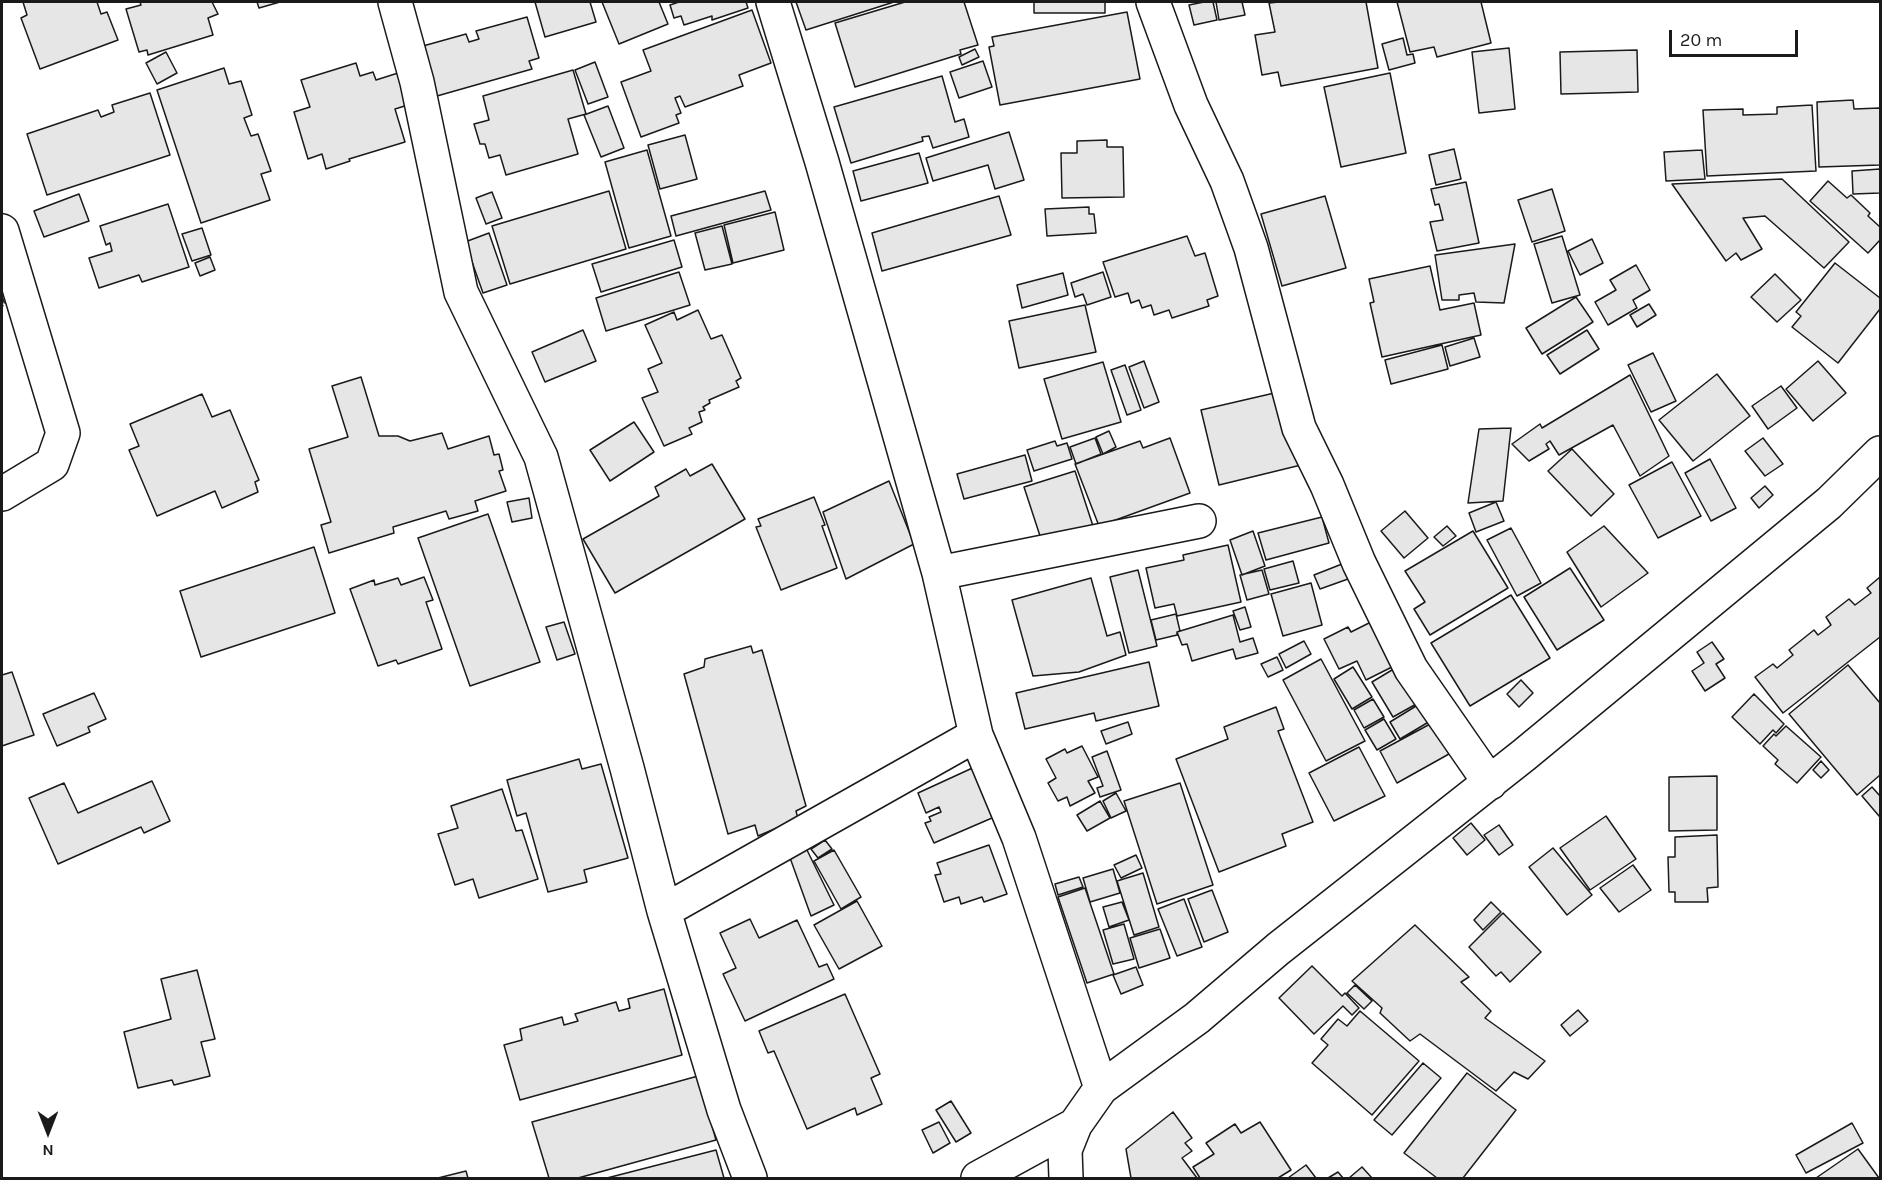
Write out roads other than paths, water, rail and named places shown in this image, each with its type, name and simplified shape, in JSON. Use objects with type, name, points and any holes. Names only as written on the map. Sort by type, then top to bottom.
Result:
[{"type":"street","points":[[395,2],[417,82],[461,292],[541,457],[664,911],[724,1110],[750,1179]]},
{"type":"street","points":[[773,2],[822,162],[939,573],[976,735],[1019,838],[1101,1088]]},
{"type":"street","points":[[1153,2],[1191,105],[1227,181],[1251,248],[1299,428],[1327,485],[1359,563],[1411,669],[1490,783]]},
{"type":"street","points":[[2,231],[63,433],[52,464],[2,494]]},
{"type":"street","points":[[1066,1179],[1065,1150],[1076,1125],[1101,1088],[1197,1018],[1278,950],[1490,783],[1829,503],[1881,453]]},
{"type":"street","points":[[939,573],[1199,520]]},
{"type":"street","points":[[664,911],[976,735]]},
{"type":"street","points":[[978,1179],[1076,1125]]}]
